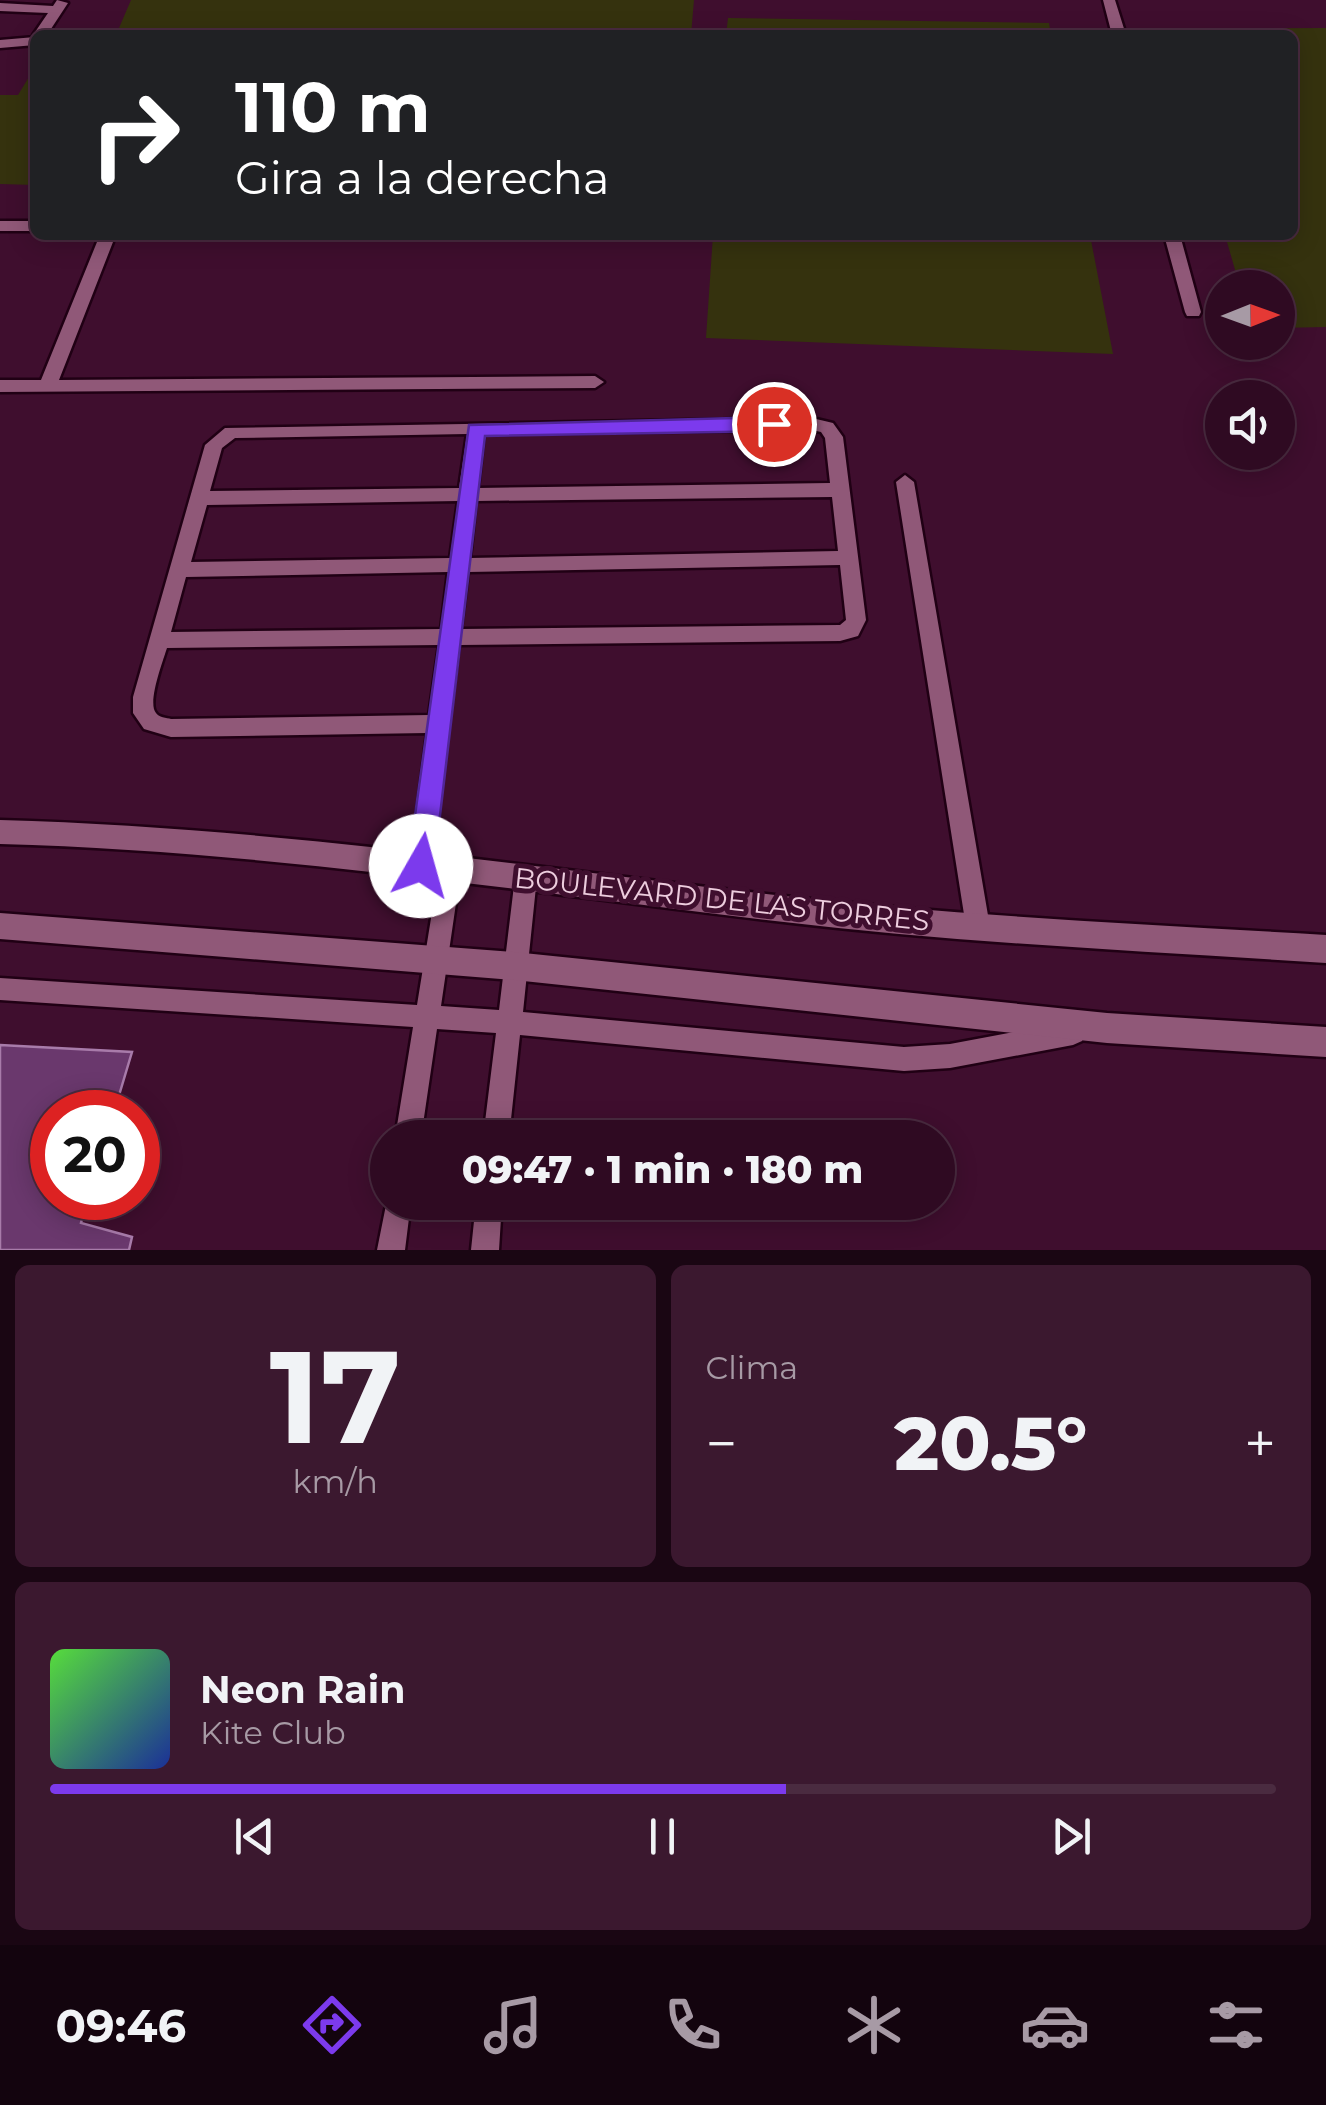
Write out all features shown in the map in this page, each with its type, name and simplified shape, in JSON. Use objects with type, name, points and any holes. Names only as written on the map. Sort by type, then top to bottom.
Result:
[{"type":"street","name":"BOULEVARD DE LAS TORRES","points":[[0,832],[171,839],[780,909],[978,927],[1326,949]]},
{"type":"street","points":[[0,926],[514,966],[1108,1028],[1326,1042]]},
{"type":"lane","points":[[1110,0],[1118,30]]},
{"type":"lane","points":[[0,7],[60,5]]},
{"type":"lane","points":[[43,30],[60,5]]},
{"type":"lane","points":[[0,44],[30,41]]},
{"type":"lane","points":[[0,226],[30,226]]},
{"type":"lane","points":[[48,385],[102,240]]},
{"type":"lane","points":[[1173,240],[1193,312]]},
{"type":"lane","points":[[0,386],[595,382]]},
{"type":"lane","points":[[159,640],[851,630],[856,620],[849,558],[834,437],[827,427],[812,424],[232,432],[214,445],[200,498],[179,570],[159,640],[143,697],[142,712],[151,722],[171,728],[438,724]]},
{"type":"lane","points":[[411,1120],[436,960],[438,724],[476,430]]},
{"type":"lane","points":[[905,482],[978,927]]},
{"type":"lane","points":[[200,498],[840,490]]},
{"type":"lane","points":[[179,570],[849,558]]},
{"type":"lane","points":[[498,1120],[526,878]]},
{"type":"lane","points":[[0,990],[507,1022],[904,1060],[950,1056],[1108,1028]]},
{"type":"lane","points":[[392,1250],[396,1220]]},
{"type":"lane","points":[[485,1250],[488,1220]]},
{"type":"shaded area","points":[[131,0],[694,0],[691,30],[118,30]]},
{"type":"shaded area","points":[[728,18],[1049,23],[1050,30],[727,30]]},
{"type":"shaded area","points":[[1326,28],[1326,327],[1295,328],[1295,270],[1235,270],[1226,240],[1298,240],[1298,30],[1163,30]]},
{"type":"shaded area","points":[[30,75],[30,185],[0,184],[0,95],[18,95]]},
{"type":"shaded area","points":[[713,240],[1091,240],[1113,354],[706,338]]},
{"type":"building","points":[[0,1045],[132,1052],[121,1090],[30,1090],[30,1220],[82,1220],[81,1223],[132,1237],[129,1250],[0,1250]]},
{"type":"route","points":[[421,866],[476,430],[774,424]]}]
